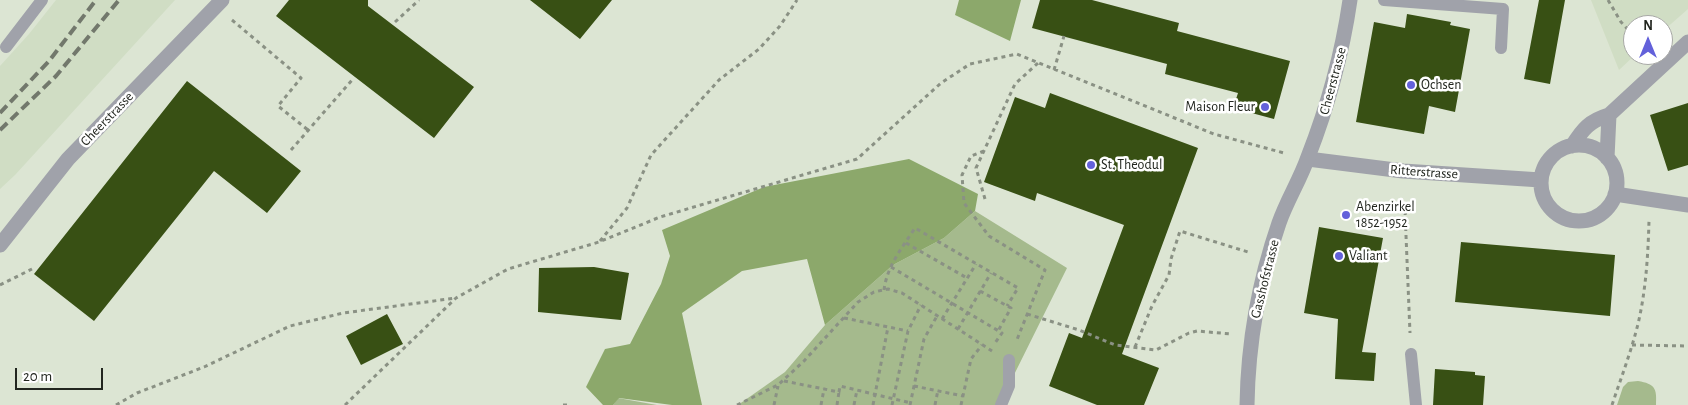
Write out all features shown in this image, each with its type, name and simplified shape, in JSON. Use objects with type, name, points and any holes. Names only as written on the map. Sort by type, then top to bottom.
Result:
[{"type":"street","name":"Cheerstrasse","points":[[1308,159],[1332,89],[1350,0]]},
{"type":"street","name":"Cheerstrasse","points":[[0,245],[68,159],[219,4]]},
{"type":"street","points":[[1572,146],[1582,131],[1595,119],[1609,116],[1688,42]]},
{"type":"street","points":[[1607,158],[1609,116]]},
{"type":"street","points":[[1572,146],[1592,147],[1607,158],[1614,169],[1617,181],[1615,194],[1610,205],[1601,214],[1590,219],[1578,221],[1566,219],[1555,213],[1547,204],[1542,192],[1541,180],[1543,170],[1548,161],[1563,149],[1572,146]]},
{"type":"street","name":"Ritterstrasse","points":[[1308,159],[1403,170],[1541,180]]},
{"type":"street","name":"Gasshofstrasse","points":[[1247,405],[1247,377],[1251,339],[1269,258],[1286,206],[1308,159]]},
{"type":"street","points":[[1615,194],[1688,204]]},
{"type":"lane","points":[[6,47],[42,0]]},
{"type":"lane","points":[[1384,0],[1503,9],[1500,48]]},
{"type":"lane","points":[[1411,354],[1416,405]]},
{"type":"lane","points":[[1001,405],[1009,386],[1009,360]]},
{"type":"path","points":[[395,22],[419,0]]},
{"type":"path","points":[[599,242],[627,208],[651,155],[719,80],[759,49],[780,26],[797,0]]},
{"type":"path","points":[[1608,0],[1623,24]]},
{"type":"path","points":[[219,4],[301,78],[278,106],[308,130]]},
{"type":"path","points":[[1054,70],[1064,36]]},
{"type":"path","points":[[345,405],[456,298],[508,268],[599,242],[660,217],[857,159],[940,83],[970,64],[1017,54],[1214,134],[1284,152]]},
{"type":"path","points":[[985,199],[976,168],[1014,84],[1038,63]]},
{"type":"path","points":[[291,150],[352,80]]},
{"type":"path","points":[[737,405],[778,386],[858,302],[874,292],[884,290],[902,293],[997,355],[1009,360],[1045,270],[989,236],[964,203],[962,175],[970,156],[984,151]]},
{"type":"path","points":[[1405,211],[1411,354]]},
{"type":"path","points":[[1612,405],[1638,323],[1646,277],[1649,219]]},
{"type":"path","points":[[884,290],[886,277],[891,266],[915,228],[1018,288],[1006,306]]},
{"type":"path","points":[[1135,348],[1152,306],[1169,275],[1171,259],[1180,231],[1269,258]]},
{"type":"path","points":[[906,243],[967,278]]},
{"type":"path","points":[[942,319],[976,264]]},
{"type":"path","points":[[891,266],[1002,333],[990,350]]},
{"type":"path","points":[[0,285],[32,268]]},
{"type":"path","points":[[958,329],[991,273]]},
{"type":"path","points":[[980,291],[1011,308],[998,331]]},
{"type":"path","points":[[116,405],[137,393],[204,368],[290,326],[343,313],[456,298]]},
{"type":"path","points":[[892,405],[908,331],[921,305]]},
{"type":"path","points":[[1028,314],[1079,330],[1116,345],[1135,348],[1156,350],[1189,333],[1197,331],[1231,334]]},
{"type":"path","points":[[837,405],[840,386],[910,404],[924,339],[937,316]]},
{"type":"path","points":[[844,318],[908,331]]},
{"type":"path","points":[[873,405],[888,328]]},
{"type":"path","points":[[1632,344],[1688,346]]},
{"type":"path","points":[[961,405],[971,359],[982,345]]},
{"type":"path","points":[[783,381],[839,392]]},
{"type":"path","points":[[774,405],[778,386]]},
{"type":"path","points":[[914,386],[962,396]]},
{"type":"path","points":[[821,405],[824,389]]},
{"type":"path","points":[[854,405],[857,390]]},
{"type":"path","points":[[935,405],[938,390]]},
{"type":"path","points":[[563,405],[568,405]]},
{"type":"shaded area","points":[[56,0],[175,0],[0,189],[0,66]]},
{"type":"shaded area","points":[[1591,0],[1688,0],[1688,9],[1673,22],[1673,15],[1623,15],[1624,65],[1619,70]]},
{"type":"green space","points":[[959,0],[1021,0],[1010,41],[955,15]]},
{"type":"green space","points":[[909,159],[978,194],[975,211],[944,238],[893,265],[825,325],[807,259],[742,271],[682,313],[702,405],[672,405],[619,398],[613,405],[603,405],[586,387],[605,349],[630,344],[661,284],[670,256],[662,230],[764,187]]},
{"type":"green space","points":[[975,211],[1067,268],[999,405],[738,405],[785,372],[825,325],[893,265],[944,238]]},
{"type":"green space","points":[[1638,381],[1651,385],[1654,388],[1656,405],[1617,405],[1623,387],[1628,382]]},
{"type":"green space","points":[[618,398],[657,405],[613,405]]},
{"type":"building","points":[[289,0],[368,0],[368,6],[474,87],[434,138],[276,16]]},
{"type":"building","points":[[530,0],[612,0],[580,39]]},
{"type":"building","points":[[1040,0],[1092,0],[1179,23],[1177,31],[1290,61],[1274,119],[1233,108],[1238,93],[1165,74],[1167,64],[1032,28]]},
{"type":"building","points":[[1539,0],[1565,0],[1550,84],[1524,79]]},
{"type":"building","name":"Ochsen","points":[[1407,14],[1451,22],[1450,25],[1470,29],[1455,112],[1429,106],[1424,134],[1356,122],[1374,22],[1405,28]]},
{"type":"building","points":[[187,81],[301,171],[267,213],[214,171],[94,321],[34,274]]},
{"type":"building","name":"St. Theodul","points":[[1050,93],[1198,148],[1122,354],[1159,368],[1144,405],[1097,405],[1049,386],[1069,333],[1082,338],[1124,225],[1037,193],[1035,201],[984,182],[1015,97],[1045,108]]},
{"type":"building","points":[[1688,103],[1688,165],[1668,171],[1650,115]]},
{"type":"building","points":[[1319,227],[1383,238],[1362,352],[1376,353],[1374,381],[1335,379],[1338,319],[1304,313]]},
{"type":"building","points":[[1461,242],[1615,255],[1610,316],[1455,302]]},
{"type":"building","points":[[594,267],[629,273],[621,320],[538,312],[539,268]]},
{"type":"building","points":[[387,314],[403,344],[361,365],[346,336]]},
{"type":"building","points":[[1435,369],[1475,372],[1475,375],[1485,376],[1483,405],[1433,405]]},
{"type":"railway","points":[[0,113],[49,61],[96,0]]},
{"type":"railway","points":[[0,130],[56,76],[119,0]]},
{"type":"place","name":"Ochsen","points":[[1411,85]]},
{"type":"place","name":"Maison Fleur","points":[[1265,107]]},
{"type":"place","name":"St. Theodul","points":[[1091,165]]},
{"type":"place","name":"Abenzirkel 1852-1952","points":[[1346,215]]},
{"type":"place","name":"Valiant","points":[[1339,256]]}]
